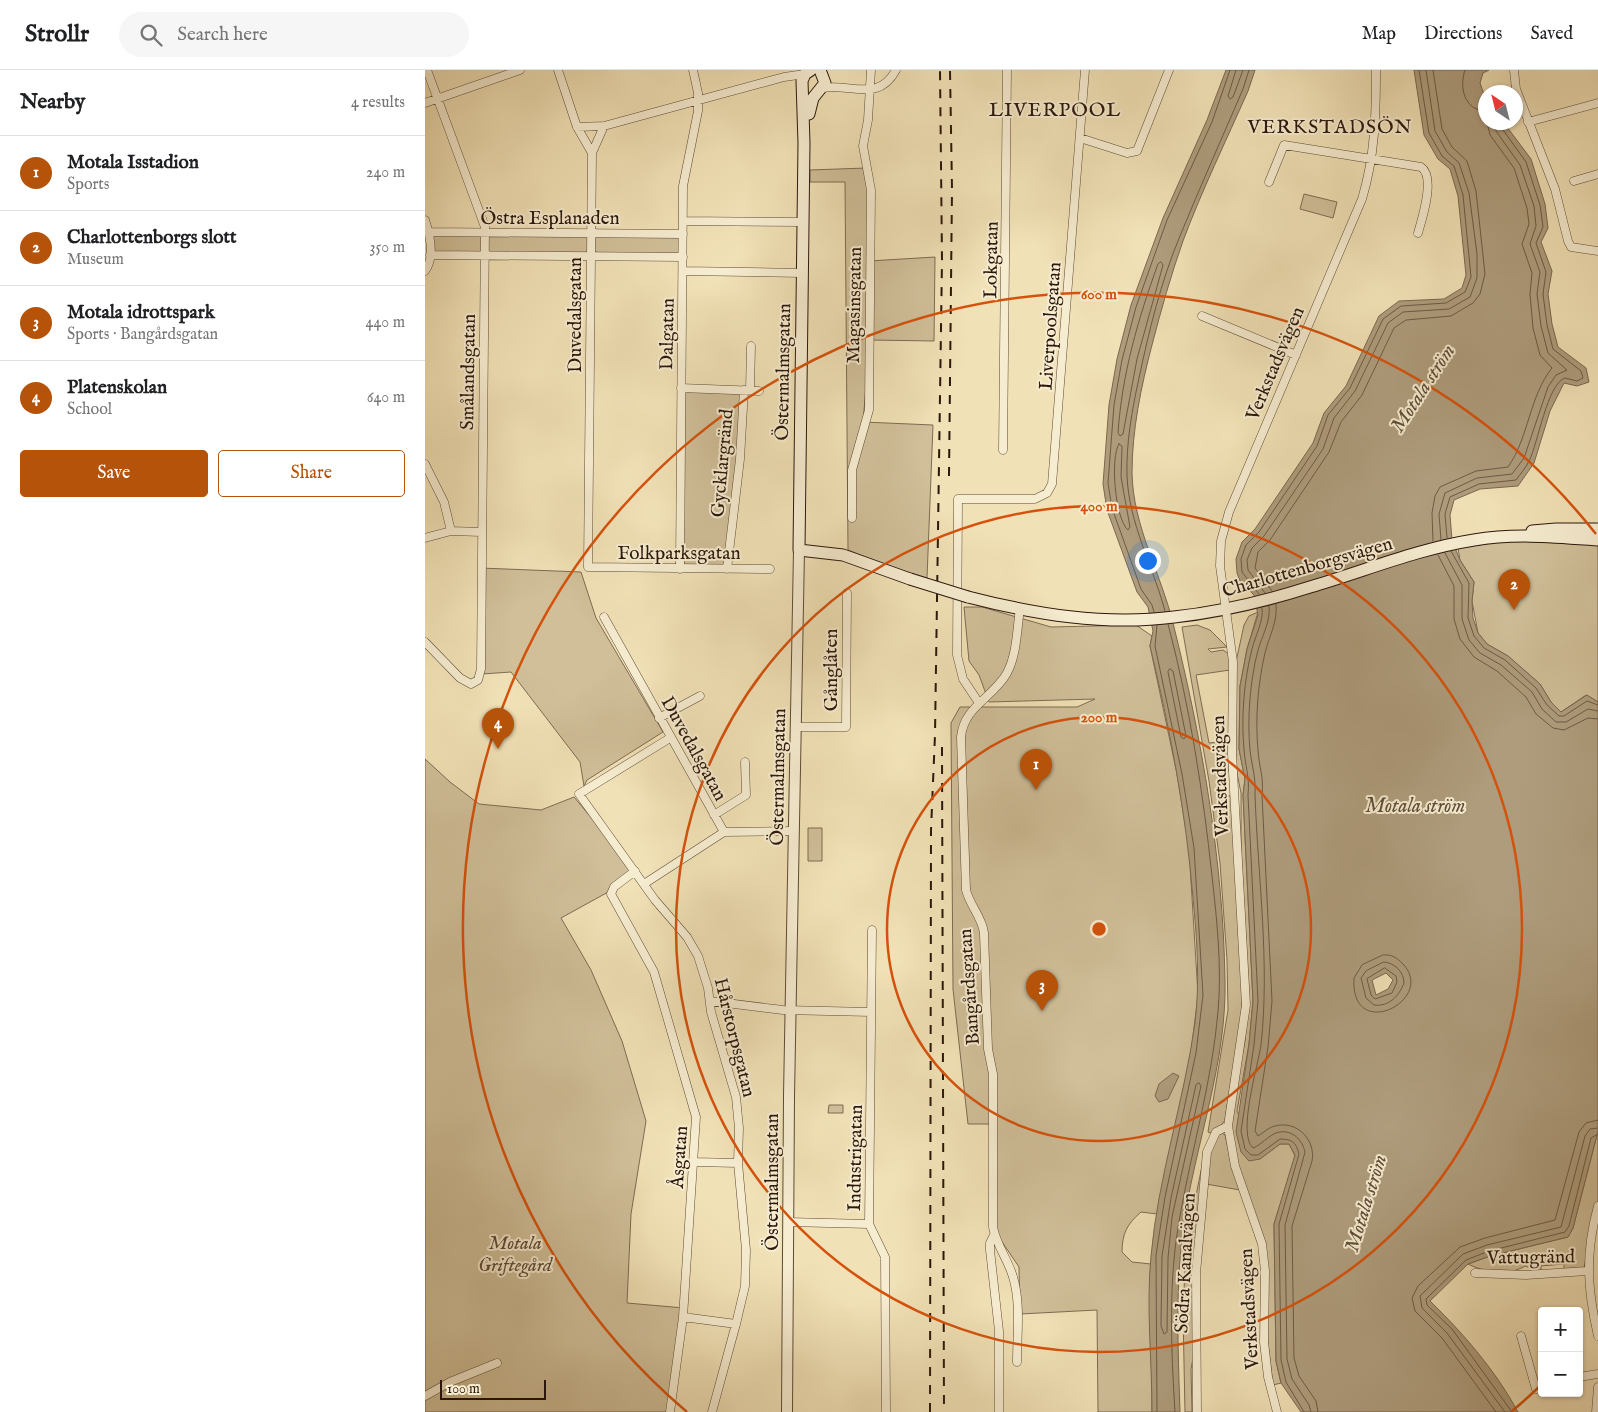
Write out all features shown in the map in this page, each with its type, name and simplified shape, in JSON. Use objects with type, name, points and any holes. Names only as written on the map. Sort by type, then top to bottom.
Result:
[{"type":"main road","name":"Östermalmsgatan","points":[[799,550],[804,143],[814,79]]},
{"type":"main road","name":"Charlottenborgsvägen","points":[[799,550],[843,555],[968,597],[1020,608],[1070,617],[1139,620],[1176,617],[1254,602],[1311,587],[1405,556],[1453,544],[1556,528],[1598,529]]},
{"type":"main road","name":"Charlottenborgsvägen","points":[[1503,537],[1598,540]]},
{"type":"street","name":"Smålandsgatan","points":[[425,642],[460,678],[471,684],[475,683],[480,677],[485,232],[427,70]]},
{"type":"street","points":[[425,103],[520,70]]},
{"type":"street","points":[[558,70],[577,127],[592,153]]},
{"type":"street","name":"Dalgatan","points":[[680,568],[683,186],[698,100],[693,70]]},
{"type":"street","name":"Magasinsgatan","points":[[852,518],[852,470],[869,410],[871,190],[863,146],[871,70]]},
{"type":"street","points":[[577,127],[604,126],[789,77],[814,79],[837,86],[868,91],[883,85],[897,70]]},
{"type":"street","name":"Lokgatan","points":[[1003,450],[1007,70]]},
{"type":"street","name":"Liverpoolsgatan","points":[[979,703],[963,679],[957,655],[958,499],[1035,499],[1047,493],[1052,484],[1085,70]]},
{"type":"street","points":[[1080,138],[1127,153],[1137,150],[1169,70]]},
{"type":"street","name":"Verkstadsvägen","points":[[1277,1412],[1268,1377],[1264,1342],[1265,1271],[1262,1244],[1235,1166],[1228,1126],[1229,1105],[1243,1035],[1246,987],[1232,754],[1233,662],[1220,566],[1221,541],[1225,522],[1359,206],[1372,161],[1375,132],[1376,70]]},
{"type":"street","points":[[1515,70],[1515,89],[1554,186],[1565,234],[1571,247],[1598,251]]},
{"type":"street","points":[[1528,122],[1598,103]]},
{"type":"street","points":[[592,153],[604,126]]},
{"type":"street","points":[[1269,182],[1284,145],[1372,161],[1421,167],[1426,171],[1426,202],[1418,233]]},
{"type":"street","name":"Duvedalsgatan","points":[[588,567],[592,153]]},
{"type":"street","points":[[1574,181],[1598,174]]},
{"type":"street","points":[[425,220],[429,232],[431,255],[429,266],[425,271]]},
{"type":"street","points":[[683,221],[802,222]]},
{"type":"street","name":"Östra Esplanaden","points":[[429,232],[683,234]]},
{"type":"street","points":[[431,255],[683,257]]},
{"type":"street","points":[[683,272],[801,273]]},
{"type":"street","points":[[1202,316],[1295,354]]},
{"type":"street","name":"Gycklargränd","points":[[727,569],[751,346]]},
{"type":"street","points":[[681,388],[759,390]]},
{"type":"street","points":[[425,464],[444,502],[451,531]]},
{"type":"street","points":[[425,538],[451,531],[481,532]]},
{"type":"street","name":"Östermalmsgatan","points":[[787,1412],[788,1222],[799,550]]},
{"type":"street","name":"Folkparksgatan","points":[[588,567],[770,569]]},
{"type":"street","name":"Gånglåten","points":[[795,727],[846,727],[847,593]]},
{"type":"street","name":"Bangårdsgatan","points":[[1017,1362],[1015,1287],[1009,1265],[994,1235],[993,1074],[988,1049],[984,933],[982,923],[966,890],[962,761],[963,725],[969,713],[1007,672],[1013,655],[1020,608]]},
{"type":"street","name":"Duvedalsgatan","points":[[604,617],[724,832]]},
{"type":"street","points":[[659,718],[700,696]]},
{"type":"street","name":"Hårstorpsgatan","points":[[670,738],[579,794],[663,910],[693,946],[703,969],[736,1097],[739,1128],[737,1163],[746,1250],[745,1286],[712,1412]]},
{"type":"street","points":[[714,815],[746,795],[745,762]]},
{"type":"street","points":[[644,884],[724,832],[794,831]]},
{"type":"street","name":"Åsgatan","points":[[635,871],[615,888],[611,894],[651,965],[696,1117],[683,1317],[670,1412]]},
{"type":"street","name":"Industrigatan","points":[[872,930],[869,1224],[885,1257],[886,1412]]},
{"type":"street","points":[[710,1001],[791,1010],[871,1012]]},
{"type":"street","name":"Södra Kanalvägen","points":[[1197,1412],[1196,1273],[1207,1152],[1216,1132],[1228,1126]]},
{"type":"street","points":[[694,1162],[737,1163]]},
{"type":"street","points":[[1598,1206],[1591,1236],[1587,1272],[1590,1300],[1598,1336]]},
{"type":"street","points":[[788,1222],[869,1224]]},
{"type":"street","name":"Bangårdsgatan","points":[[994,1235],[990,1243],[990,1250],[999,1331],[999,1412]]},
{"type":"street","name":"Vattugränd","points":[[1475,1273],[1526,1275],[1587,1272]]},
{"type":"street","points":[[683,1317],[736,1324]]},
{"type":"street","points":[[1521,1336],[1536,1389],[1538,1389]]},
{"type":"street","points":[[425,1396],[450,1382],[497,1363]]},
{"type":"street","points":[[1583,1376],[1598,1374]]},
{"type":"street","points":[[1596,1412],[1598,1387]]},
{"type":"green space","points":[[866,168],[872,186],[869,261],[935,257],[934,341],[870,340],[863,422],[933,425],[927,578],[894,568],[848,550],[845,182],[810,182],[810,170]]},
{"type":"green space","points":[[1304,194],[1337,202],[1333,218],[1300,209]]},
{"type":"green space","points":[[428,231],[682,231],[682,254],[430,253]]},
{"type":"green space","points":[[680,385],[744,387],[729,565],[677,568]]},
{"type":"green space","points":[[1526,541],[1598,544],[1598,702],[1586,695],[1561,712],[1551,702],[1540,684],[1508,656],[1487,644],[1478,633],[1472,601],[1474,582],[1460,560],[1458,548],[1499,542]]},
{"type":"green space","points":[[480,568],[581,572],[596,618],[663,732],[587,780],[584,786],[580,762],[511,672],[482,674]]},
{"type":"green space","points":[[964,607],[982,607],[1051,627],[1136,625],[1152,636],[1150,646],[1177,774],[1189,849],[1198,995],[1191,1052],[1157,1214],[1141,1212],[1126,1230],[1122,1246],[1122,1252],[1132,1262],[1151,1264],[1152,1412],[1098,1412],[1097,1310],[1020,1314],[1019,1267],[990,1224],[993,1124],[968,1124],[953,989],[951,723],[960,707],[1077,707],[1095,699],[989,702],[979,675],[969,661]]},
{"type":"green space","points":[[1258,612],[1247,649],[1240,686],[1239,749],[1245,779],[1243,795],[1253,1001],[1249,1044],[1237,1111],[1260,1159],[1280,1144],[1289,1144],[1295,1156],[1274,1224],[1276,1361],[1281,1383],[1273,1385],[1267,1336],[1266,1248],[1237,1161],[1231,1125],[1232,1108],[1245,1041],[1249,995],[1241,852],[1241,793],[1235,763],[1236,662],[1244,625],[1249,616]]},
{"type":"green space","points":[[1197,625],[1210,630],[1227,647],[1208,649],[1211,652],[1223,650],[1229,654],[1230,670],[1196,675],[1209,743],[1230,741],[1229,770],[1217,785],[1217,791],[1219,795],[1231,796],[1242,979],[1242,1010],[1225,1120],[1220,1127],[1210,1133],[1208,1132],[1228,1010],[1227,960],[1220,863],[1209,781],[1182,627]]},
{"type":"green space","name":"Motala Griftegård","points":[[425,759],[450,782],[479,804],[541,810],[574,797],[635,870],[610,891],[561,918],[591,970],[622,1041],[646,1121],[631,1214],[627,1303],[684,1308],[673,1412],[425,1412]]},
{"type":"green space","points":[[808,828],[822,828],[822,861],[808,861]]},
{"type":"green space","points":[[829,1105],[843,1105],[843,1113],[828,1113]]},
{"type":"green space","points":[[1598,1131],[1598,1202],[1584,1268],[1564,1269],[1564,1264],[1541,1266],[1541,1272],[1525,1266],[1512,1271],[1497,1272],[1468,1264],[1490,1256],[1568,1237],[1573,1228]]},
{"type":"green space","points":[[1222,1133],[1225,1135],[1232,1167],[1240,1190],[1206,1184],[1209,1150],[1216,1134]]},
{"type":"green space","points":[[1204,1156],[1194,1353],[1191,1369],[1192,1412],[1185,1412],[1183,1313],[1186,1245]]},
{"type":"water","points":[[1226,70],[1255,70],[1248,91],[1198,203],[1174,267],[1144,377],[1135,425],[1132,457],[1137,512],[1173,623],[1202,755],[1220,890],[1225,980],[1224,1011],[1216,1072],[1189,1192],[1181,1245],[1178,1317],[1180,1412],[1152,1412],[1149,1314],[1151,1256],[1159,1197],[1195,1023],[1198,977],[1197,945],[1182,803],[1171,740],[1150,646],[1153,631],[1148,607],[1137,592],[1107,510],[1103,484],[1109,405],[1117,359],[1131,305],[1163,218],[1207,120]]},
{"type":"water","name":"Motala ström","points":[[1414,70],[1489,70],[1483,73],[1481,85],[1478,85],[1478,130],[1509,130],[1531,159],[1545,204],[1548,228],[1541,242],[1552,271],[1548,294],[1552,324],[1558,347],[1586,368],[1589,382],[1577,386],[1564,383],[1550,411],[1534,463],[1518,486],[1480,489],[1454,500],[1450,515],[1452,540],[1460,560],[1474,582],[1473,618],[1478,633],[1487,644],[1508,656],[1540,684],[1551,702],[1561,712],[1587,695],[1598,702],[1598,1131],[1573,1228],[1568,1237],[1490,1256],[1468,1264],[1430,1301],[1478,1353],[1500,1382],[1518,1412],[1301,1412],[1281,1383],[1276,1361],[1274,1224],[1295,1155],[1289,1144],[1280,1144],[1260,1159],[1249,1161],[1241,1152],[1236,1132],[1249,1044],[1253,1001],[1243,795],[1245,779],[1239,749],[1240,686],[1247,649],[1258,615],[1254,595],[1240,581],[1237,573],[1236,559],[1242,542],[1255,529],[1313,443],[1324,413],[1346,386],[1379,316],[1399,301],[1444,299],[1462,288],[1466,275],[1458,196],[1450,169],[1438,159],[1424,135]],"holes":[[[1386,973],[1393,980],[1388,989],[1376,995],[1372,980]]]},
{"type":"water","points":[[1173,1073],[1179,1076],[1168,1099],[1159,1102],[1155,1096],[1159,1084]]},
{"type":"railway","points":[[930,1412],[931,830],[935,735],[942,260],[940,70]]},
{"type":"railway","points":[[949,476],[952,189],[950,70]]},
{"type":"railway","points":[[942,747],[944,1412]]},
{"type":"place","name":"Charlottenborgs slott","points":[[1514,610]]},
{"type":"place","name":"Platenskolan","points":[[498,749]]},
{"type":"place","name":"Motala Isstadion","points":[[1036,790]]},
{"type":"place","name":"Motala idrottspark","points":[[1042,1011]]},
{"type":"district","name":"LIVERPOOL","points":[[1055,109]]},
{"type":"district","name":"VERKSTADSÖN","points":[[1330,126]]}]
